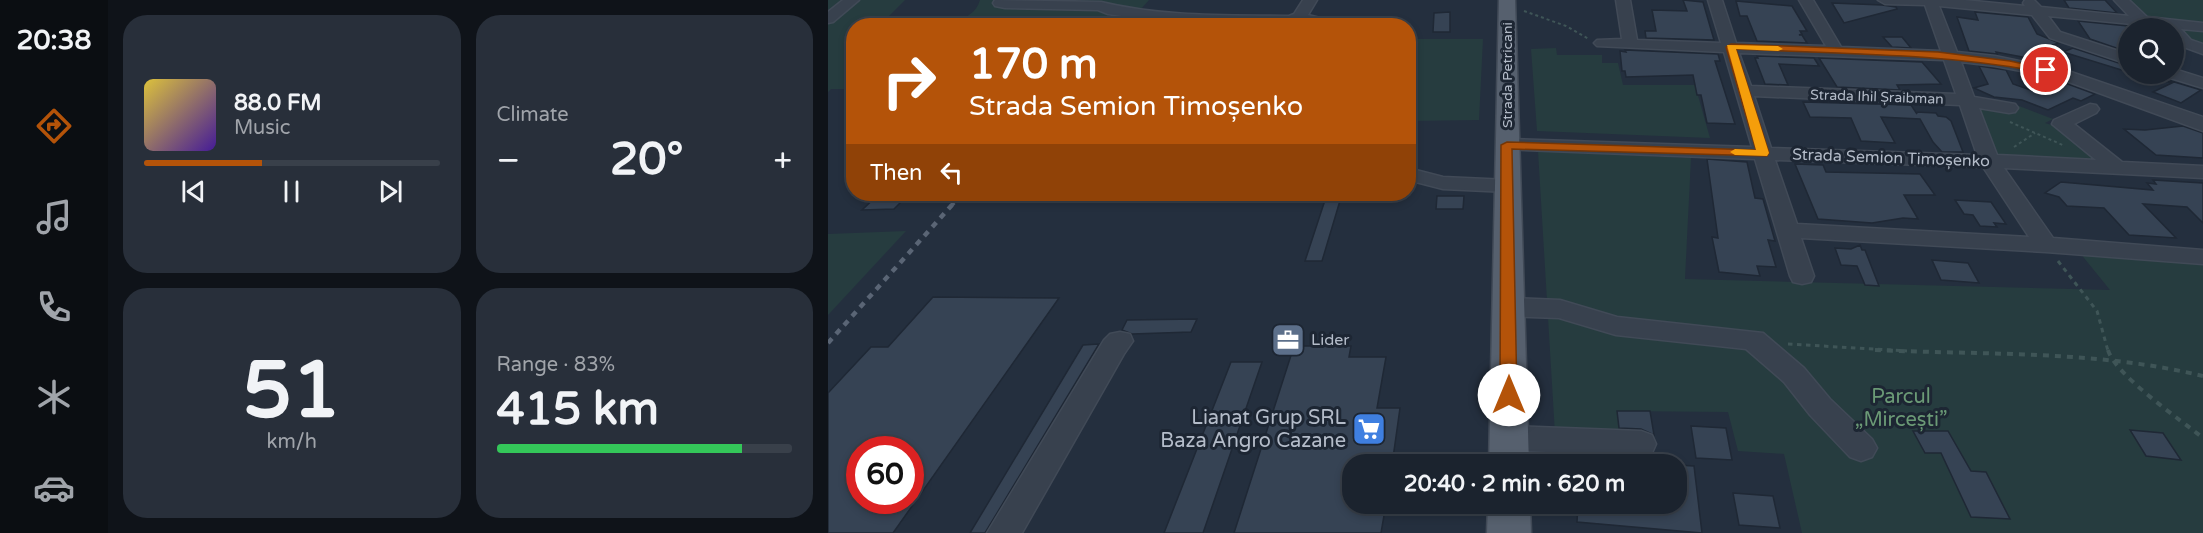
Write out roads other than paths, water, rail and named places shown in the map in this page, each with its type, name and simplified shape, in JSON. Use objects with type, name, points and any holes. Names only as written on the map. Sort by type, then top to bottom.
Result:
[{"type":"main road","name":"Strada Petricani","points":[[1507,4],[1509,452]]},
{"type":"main road","points":[[1509,514],[1509,533]]},
{"type":"street","points":[[828,19],[852,0]]},
{"type":"street","points":[[1002,0],[1000,3],[1005,4],[1101,6],[1108,10],[1134,12],[1161,18]]},
{"type":"street","points":[[1300,16],[1310,0]]},
{"type":"street","points":[[1623,0],[1630,43]]},
{"type":"street","points":[[1715,0],[1802,276]]},
{"type":"street","points":[[1806,0],[1836,51]]},
{"type":"street","points":[[1885,0],[2032,5],[2122,18]]},
{"type":"street","points":[[1930,0],[1989,161],[2046,245]]},
{"type":"street","points":[[2121,0],[2140,18]]},
{"type":"street","points":[[2032,5],[2055,35],[2118,56]]},
{"type":"street","points":[[1294,18],[1300,16],[1307,18]]},
{"type":"street","points":[[2184,28],[2203,27]]},
{"type":"street","points":[[2184,41],[2203,49]]},
{"type":"street","points":[[1602,43],[1836,51],[1950,57],[2010,63],[2062,74],[2181,115],[2203,125]]},
{"type":"street","points":[[2184,78],[2203,84]]},
{"type":"street","name":"Strada Ihil Șraibman","points":[[1745,92],[1953,99],[2006,113]]},
{"type":"street","points":[[2090,109],[2061,124],[2116,167]]},
{"type":"street","name":"Strada Semion Timoșenko","points":[[1507,145],[1989,161],[2203,172]]},
{"type":"street","points":[[1416,176],[1443,183],[1508,186]]},
{"type":"street","points":[[1787,230],[2046,245],[2203,257]]},
{"type":"street","points":[[1508,307],[1560,309],[1616,326],[1753,340],[1794,375],[1820,407],[1861,448]]},
{"type":"street","points":[[1004,533],[1114,347],[1120,341]]},
{"type":"street","points":[[1509,452],[1641,444]]},
{"type":"railway","points":[[1122,18],[1125,15]]},
{"type":"railway","points":[[951,206],[956,201]]},
{"type":"railway","points":[[828,343],[952,205]]},
{"type":"place","name":"Lider","points":[[1288,340]]},
{"type":"place","name":"Lianat Grup SRL Baza Angro Cazane","points":[[1369,429]]},
{"type":"park label","name":"Parcul „Mircești”","points":[[1901,408]]}]
